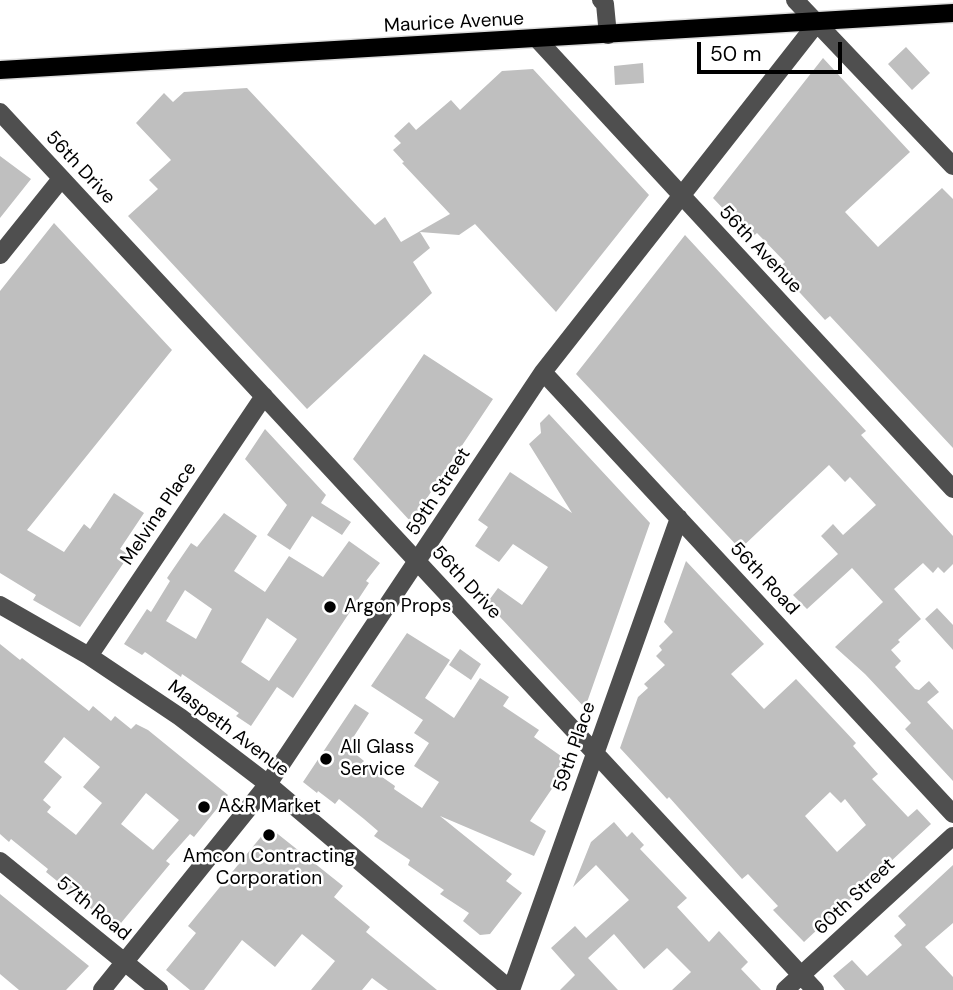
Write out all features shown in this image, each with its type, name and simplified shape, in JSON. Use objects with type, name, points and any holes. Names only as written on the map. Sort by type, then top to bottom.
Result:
[{"type":"main road","name":"Maurice Avenue","points":[[0,70],[953,13]]},
{"type":"street","points":[[601,0],[605,4],[608,34]]},
{"type":"street","points":[[795,0],[953,166]]},
{"type":"street","name":"59th Street","points":[[102,990],[268,784],[543,372],[817,23]]},
{"type":"street","name":"56th Avenue","points":[[537,39],[953,489]]},
{"type":"street","name":"56th Drive","points":[[0,112],[815,990]]},
{"type":"street","points":[[0,255],[61,179]]},
{"type":"street","name":"56th Road","points":[[543,372],[953,814]]},
{"type":"street","name":"Melvina Place","points":[[89,656],[264,396]]},
{"type":"street","name":"59th Place","points":[[511,990],[678,517]]},
{"type":"street","name":"Maspeth Avenue","points":[[0,605],[89,656],[180,718],[268,784],[511,990]]},
{"type":"street","name":"60th Street","points":[[785,990],[953,835]]},
{"type":"street","name":"57th Road","points":[[0,861],[159,990]]},
{"type":"building","points":[[906,47],[930,73],[912,90],[888,64]]},
{"type":"building","points":[[823,58],[910,152],[845,212],[878,247],[942,188],[953,199],[953,448],[830,316],[825,320],[778,269],[785,262],[757,233],[751,238],[713,198]]},
{"type":"building","points":[[643,63],[644,83],[615,85],[614,66]]},
{"type":"building","points":[[533,69],[649,195],[556,312],[475,224],[459,235],[420,232],[430,248],[413,262],[432,293],[307,409],[128,216],[158,189],[149,180],[171,160],[136,123],[164,93],[173,102],[184,92],[247,88],[375,225],[385,217],[401,242],[450,214],[402,163],[404,162],[393,150],[401,143],[394,136],[409,122],[416,130],[451,100],[460,110],[502,71]]},
{"type":"building","points":[[0,156],[31,179],[0,218]]},
{"type":"building","points":[[54,223],[172,350],[27,530],[64,552],[84,524],[90,529],[114,493],[144,513],[120,549],[129,555],[80,627],[33,600],[36,595],[0,573],[0,291]]},
{"type":"building","points":[[685,235],[866,431],[861,435],[953,536],[953,564],[944,573],[938,567],[933,573],[923,563],[894,589],[921,619],[891,650],[901,661],[895,667],[915,689],[919,690],[929,681],[939,692],[927,702],[953,730],[953,781],[905,729],[911,723],[865,674],[835,647],[883,602],[852,568],[807,609],[793,595],[838,554],[821,536],[833,524],[843,535],[876,505],[850,477],[845,482],[829,465],[740,549],[576,374]]},
{"type":"building","points":[[424,354],[493,399],[411,522],[353,459]]},
{"type":"building","points":[[549,414],[650,523],[585,708],[487,603],[498,588],[522,605],[548,567],[513,544],[499,562],[475,546],[488,527],[478,520],[510,472],[572,513],[529,444],[541,433],[540,423]]},
{"type":"building","points":[[265,429],[326,495],[321,503],[351,522],[342,535],[312,516],[290,550],[267,535],[287,505],[245,459]]},
{"type":"building","points":[[224,513],[257,536],[234,571],[265,592],[289,556],[323,577],[349,541],[380,563],[293,698],[277,687],[251,726],[236,716],[239,713],[182,674],[181,677],[145,652],[142,655],[124,644],[147,609],[151,612],[170,581],[167,578],[191,543],[197,547]],"holes":[[[185,590],[212,609],[196,639],[166,621]],[[267,618],[297,639],[269,681],[241,662]]]},
{"type":"building","points":[[686,561],[764,644],[731,674],[764,709],[796,679],[856,743],[853,746],[878,774],[872,779],[908,817],[917,809],[931,824],[804,942],[773,910],[778,906],[748,874],[742,879],[669,797],[667,799],[620,748],[638,697],[648,688],[644,684],[665,665],[656,656],[662,650],[659,646],[673,632],[664,622]],"holes":[[[830,792],[841,803],[845,799],[866,825],[837,852],[805,816]]]},
{"type":"building","points":[[937,608],[953,625],[953,650],[925,619]]},
{"type":"building","points":[[407,633],[450,660],[425,698],[454,718],[480,678],[509,697],[503,706],[539,730],[534,737],[568,761],[530,821],[546,831],[534,856],[440,816],[512,874],[506,881],[522,893],[490,934],[480,935],[463,921],[469,913],[440,894],[444,890],[408,865],[410,860],[374,836],[378,831],[364,819],[339,799],[335,804],[303,782],[355,704],[369,713],[347,747],[364,761],[362,763],[422,808],[439,782],[414,766],[429,743],[414,733],[423,720],[371,686]]},
{"type":"building","points":[[0,644],[89,711],[93,706],[111,721],[115,716],[131,729],[136,724],[148,730],[228,795],[194,837],[190,834],[166,861],[170,864],[116,929],[46,872],[48,869],[11,839],[9,842],[0,834]],"holes":[[[64,737],[100,767],[83,787],[102,803],[76,835],[47,812],[51,807],[43,800],[62,777],[44,762]],[[146,793],[179,820],[153,850],[121,824]]]},
{"type":"building","points":[[460,649],[481,664],[471,680],[449,665]]},
{"type":"building","points":[[614,822],[627,837],[632,832],[644,845],[640,849],[687,898],[677,907],[709,942],[719,931],[748,962],[741,969],[761,990],[672,990],[691,972],[667,948],[644,969],[614,934],[588,958],[618,990],[560,990],[575,975],[551,948],[575,926],[586,938],[629,900],[596,865],[573,887],[591,842]]},
{"type":"building","points":[[269,827],[343,886],[334,897],[370,927],[366,932],[437,990],[388,990],[372,978],[362,990],[311,990],[335,961],[302,934],[275,967],[242,940],[204,990],[190,990],[166,970],[196,933],[188,926]]},
{"type":"building","points":[[953,865],[953,923],[925,947],[953,977],[953,990],[845,990],[833,976],[852,960],[867,976],[902,945],[894,936],[906,925],[898,916]]},
{"type":"building","points":[[0,894],[89,966],[66,990],[19,990],[0,974]]},
{"type":"place","name":"Argon Props","points":[[330,607]]},
{"type":"place","name":"All Glass Service","points":[[326,759]]},
{"type":"place","name":"A&R Market","points":[[204,807]]},
{"type":"place","name":"Amcon Contracting Corporation","points":[[269,835]]}]
